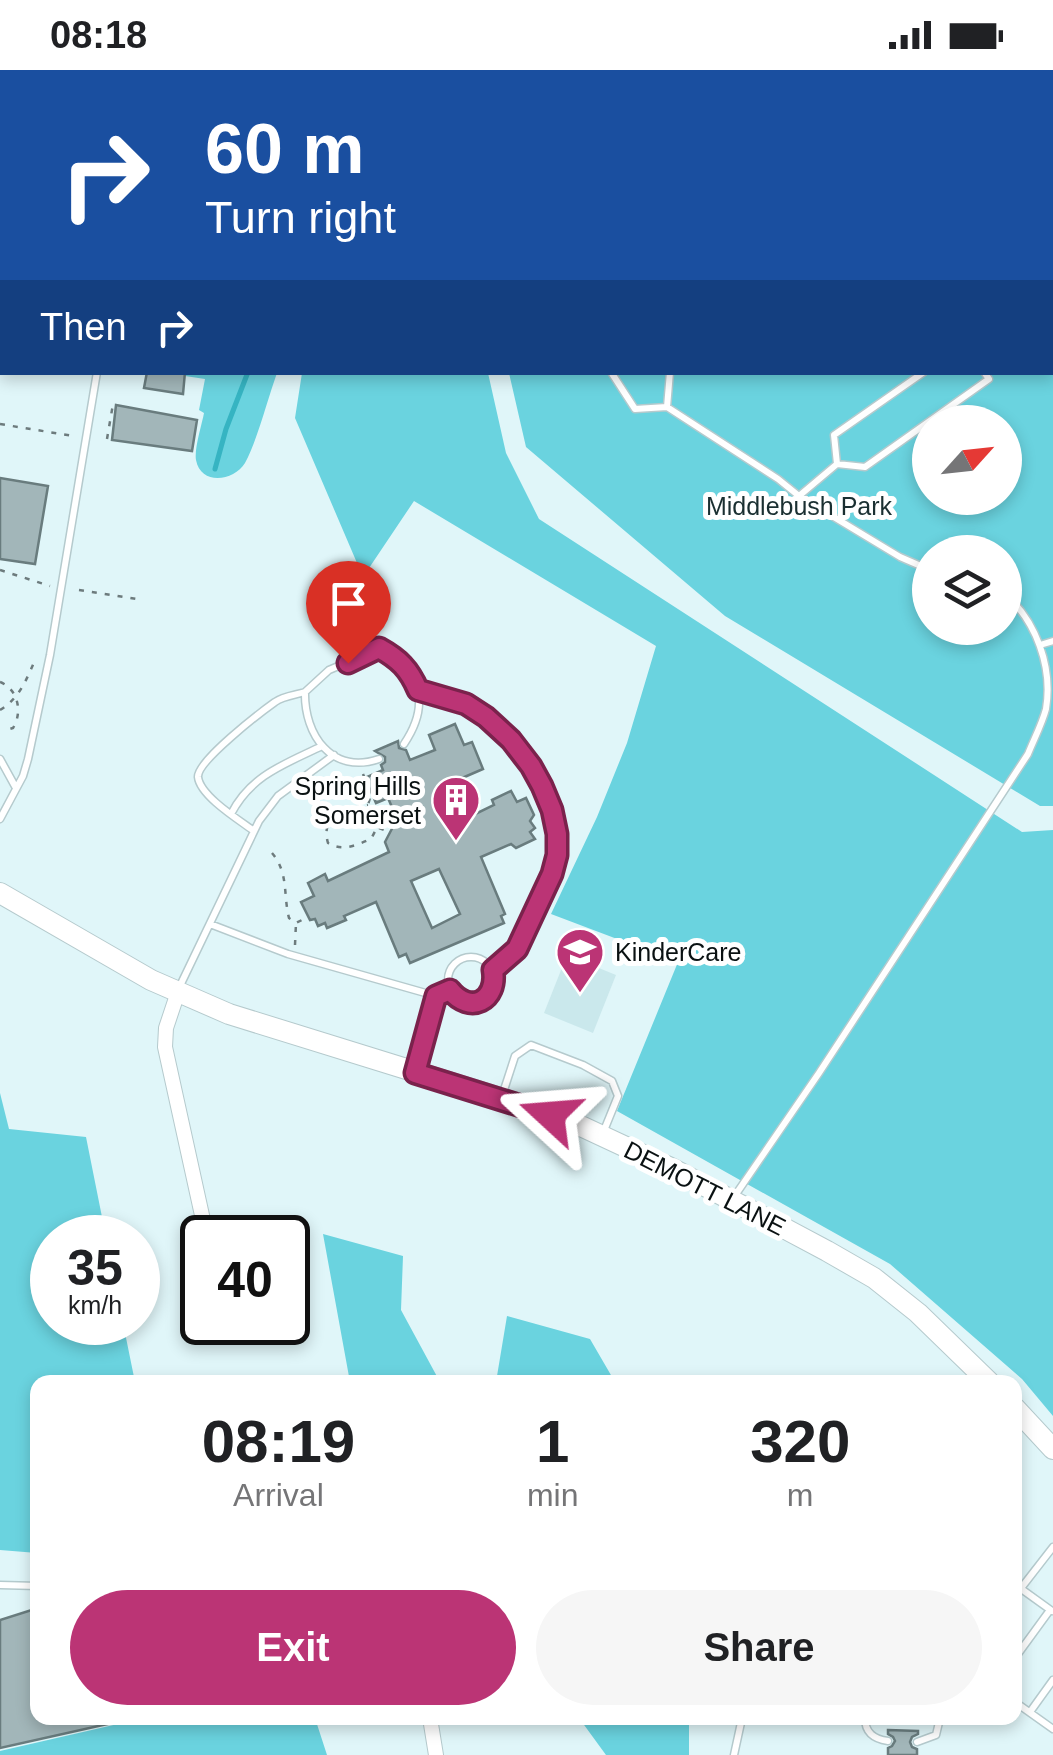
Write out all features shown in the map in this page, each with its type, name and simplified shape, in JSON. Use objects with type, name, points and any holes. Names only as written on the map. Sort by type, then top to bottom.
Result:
[{"type":"street","name":"DEMOTT LANE","points":[[0,893],[151,980],[229,1014],[583,1127],[673,1169],[874,1278],[918,1313],[982,1375]]},
{"type":"street","points":[[178,992],[166,1028],[165,1047],[202,1215]]},
{"type":"street","points":[[1022,1415],[1053,1448]]},
{"type":"street","points":[[431,1725],[436,1755]]},
{"type":"lane","points":[[0,819],[28,759],[50,656],[97,375]]},
{"type":"lane","points":[[613,375],[635,409],[667,407],[800,496],[912,563]]},
{"type":"lane","points":[[667,407],[670,375]]},
{"type":"lane","points":[[837,464],[834,435],[920,375]]},
{"type":"lane","points":[[800,496],[837,464],[865,467],[989,379],[986,375]]},
{"type":"lane","points":[[732,1200],[1028,754],[1047,707],[1048,669],[1035,628],[1022,613]]},
{"type":"lane","points":[[1040,645],[1053,641]]},
{"type":"lane","points":[[254,831],[206,792],[198,780],[198,771],[212,754],[278,699],[305,692],[329,670],[379,648],[410,672],[418,690],[420,709],[415,728],[404,744]]},
{"type":"lane","points":[[418,690],[466,704],[486,717],[531,766],[552,810],[557,834],[552,874],[517,949],[493,970]]},
{"type":"lane","points":[[305,692],[304,712],[310,730],[322,746],[352,761],[379,759]]},
{"type":"lane","points":[[231,814],[263,774],[322,746]]},
{"type":"lane","points":[[178,992],[254,831],[278,796],[334,755]]},
{"type":"lane","points":[[0,759],[16,788]]},
{"type":"lane","points":[[210,924],[296,956],[436,996],[450,990]]},
{"type":"lane","points":[[482,959],[493,970],[494,986],[485,999],[463,1002],[450,990],[450,970],[460,960],[482,959]]},
{"type":"lane","points":[[415,1073],[436,996]]},
{"type":"lane","points":[[501,1099],[515,1056],[531,1046],[583,1065],[612,1081],[618,1096],[602,1136]]},
{"type":"lane","points":[[1022,1585],[1053,1546]]},
{"type":"lane","points":[[0,1585],[30,1586]]},
{"type":"lane","points":[[1022,1589],[1052,1611],[1022,1649]]},
{"type":"lane","points":[[1030,1712],[1053,1680]]},
{"type":"lane","points":[[1022,1707],[1053,1729]]},
{"type":"lane","points":[[734,1755],[740,1725]]},
{"type":"lane","points":[[866,1725],[877,1740],[888,1741]]},
{"type":"lane","points":[[918,1742],[936,1735],[938,1725]]},
{"type":"path","points":[[107,439],[113,404]]},
{"type":"path","points":[[0,424],[74,436]]},
{"type":"path","points":[[0,570],[50,584]]},
{"type":"path","points":[[78,590],[144,600]]},
{"type":"path","points":[[0,710],[22,689],[38,655]]},
{"type":"path","points":[[0,682],[6,683],[15,698],[18,720],[6,730]]},
{"type":"path","points":[[363,773],[371,794],[368,805]]},
{"type":"path","points":[[368,805],[380,822],[371,839],[348,848],[328,844],[326,824],[334,816],[368,805]]},
{"type":"path","points":[[378,827],[390,832]]},
{"type":"path","points":[[272,853],[284,875],[289,918],[296,923]]},
{"type":"path","points":[[296,923],[308,916]]},
{"type":"path","points":[[296,923],[296,956]]},
{"type":"shaded area","name":"KinderCare","points":[[567,955],[616,975],[593,1033],[544,1013]]},
{"type":"green space","points":[[276,375],[249,454],[233,474],[211,477],[199,468],[197,443],[204,413],[199,410],[205,379],[185,376]]},
{"type":"green space","points":[[302,375],[488,375],[506,453],[539,519],[1022,832],[1053,830],[1053,1416],[1022,1375],[890,1264],[617,1111],[678,962],[551,914],[627,743],[656,646],[414,501],[363,577],[295,418]]},
{"type":"green space","name":"Middlebush Park","points":[[509,375],[1053,375],[1053,806],[1040,806],[725,616],[526,447]]},
{"type":"green space","points":[[0,1093],[9,1129],[86,1137],[102,1215],[30,1215],[30,1345],[127,1345],[134,1375],[30,1375],[30,1552],[0,1550]]},
{"type":"green space","points":[[323,1234],[403,1256],[401,1310],[436,1375],[349,1375]]},
{"type":"green space","points":[[507,1316],[590,1339],[611,1375],[497,1375]]},
{"type":"green space","points":[[113,1725],[317,1725],[327,1755],[0,1755],[0,1751]]},
{"type":"green space","points":[[584,1725],[689,1725],[689,1755],[606,1755]]},
{"type":"building","points":[[146,375],[185,375],[183,394],[144,388]]},
{"type":"building","points":[[116,405],[197,420],[192,451],[112,440]]},
{"type":"building","points":[[0,478],[48,486],[35,564],[0,559]]},
{"type":"building","name":"Spring Hills Somerset","points":[[455,724],[464,745],[472,742],[483,769],[446,785],[463,820],[494,805],[492,800],[511,791],[517,802],[526,798],[534,815],[530,821],[535,828],[530,832],[535,839],[481,857],[505,914],[501,916],[504,923],[410,963],[406,954],[399,957],[376,902],[327,928],[325,923],[318,926],[315,919],[310,920],[301,902],[314,896],[308,883],[325,874],[328,881],[389,852],[385,842],[397,819],[388,798],[376,803],[365,778],[383,770],[385,757],[375,751],[398,741],[410,760],[435,750],[429,735]],"holes":[[[439,869],[460,914],[432,928],[411,881]]]},
{"type":"building","points":[[30,1611],[30,1725],[103,1725],[0,1748],[0,1620]]},
{"type":"building","points":[[888,1730],[918,1731],[910,1742],[917,1755],[888,1755],[888,1748],[895,1741]]},
{"type":"waterway","points":[[215,469],[247,375]]},
{"type":"place","name":"Spring Hills Somerset","points":[[456,842]]},
{"type":"place","name":"KinderCare","points":[[580,994]]},
{"type":"route","points":[[348,663],[379,648],[396,658],[410,672],[418,690],[466,704],[486,717],[511,740],[542,786],[552,810],[557,855],[532,920],[517,949],[493,970],[494,986],[485,999],[463,1002],[450,990],[436,996],[415,1073],[550,1115]]}]
